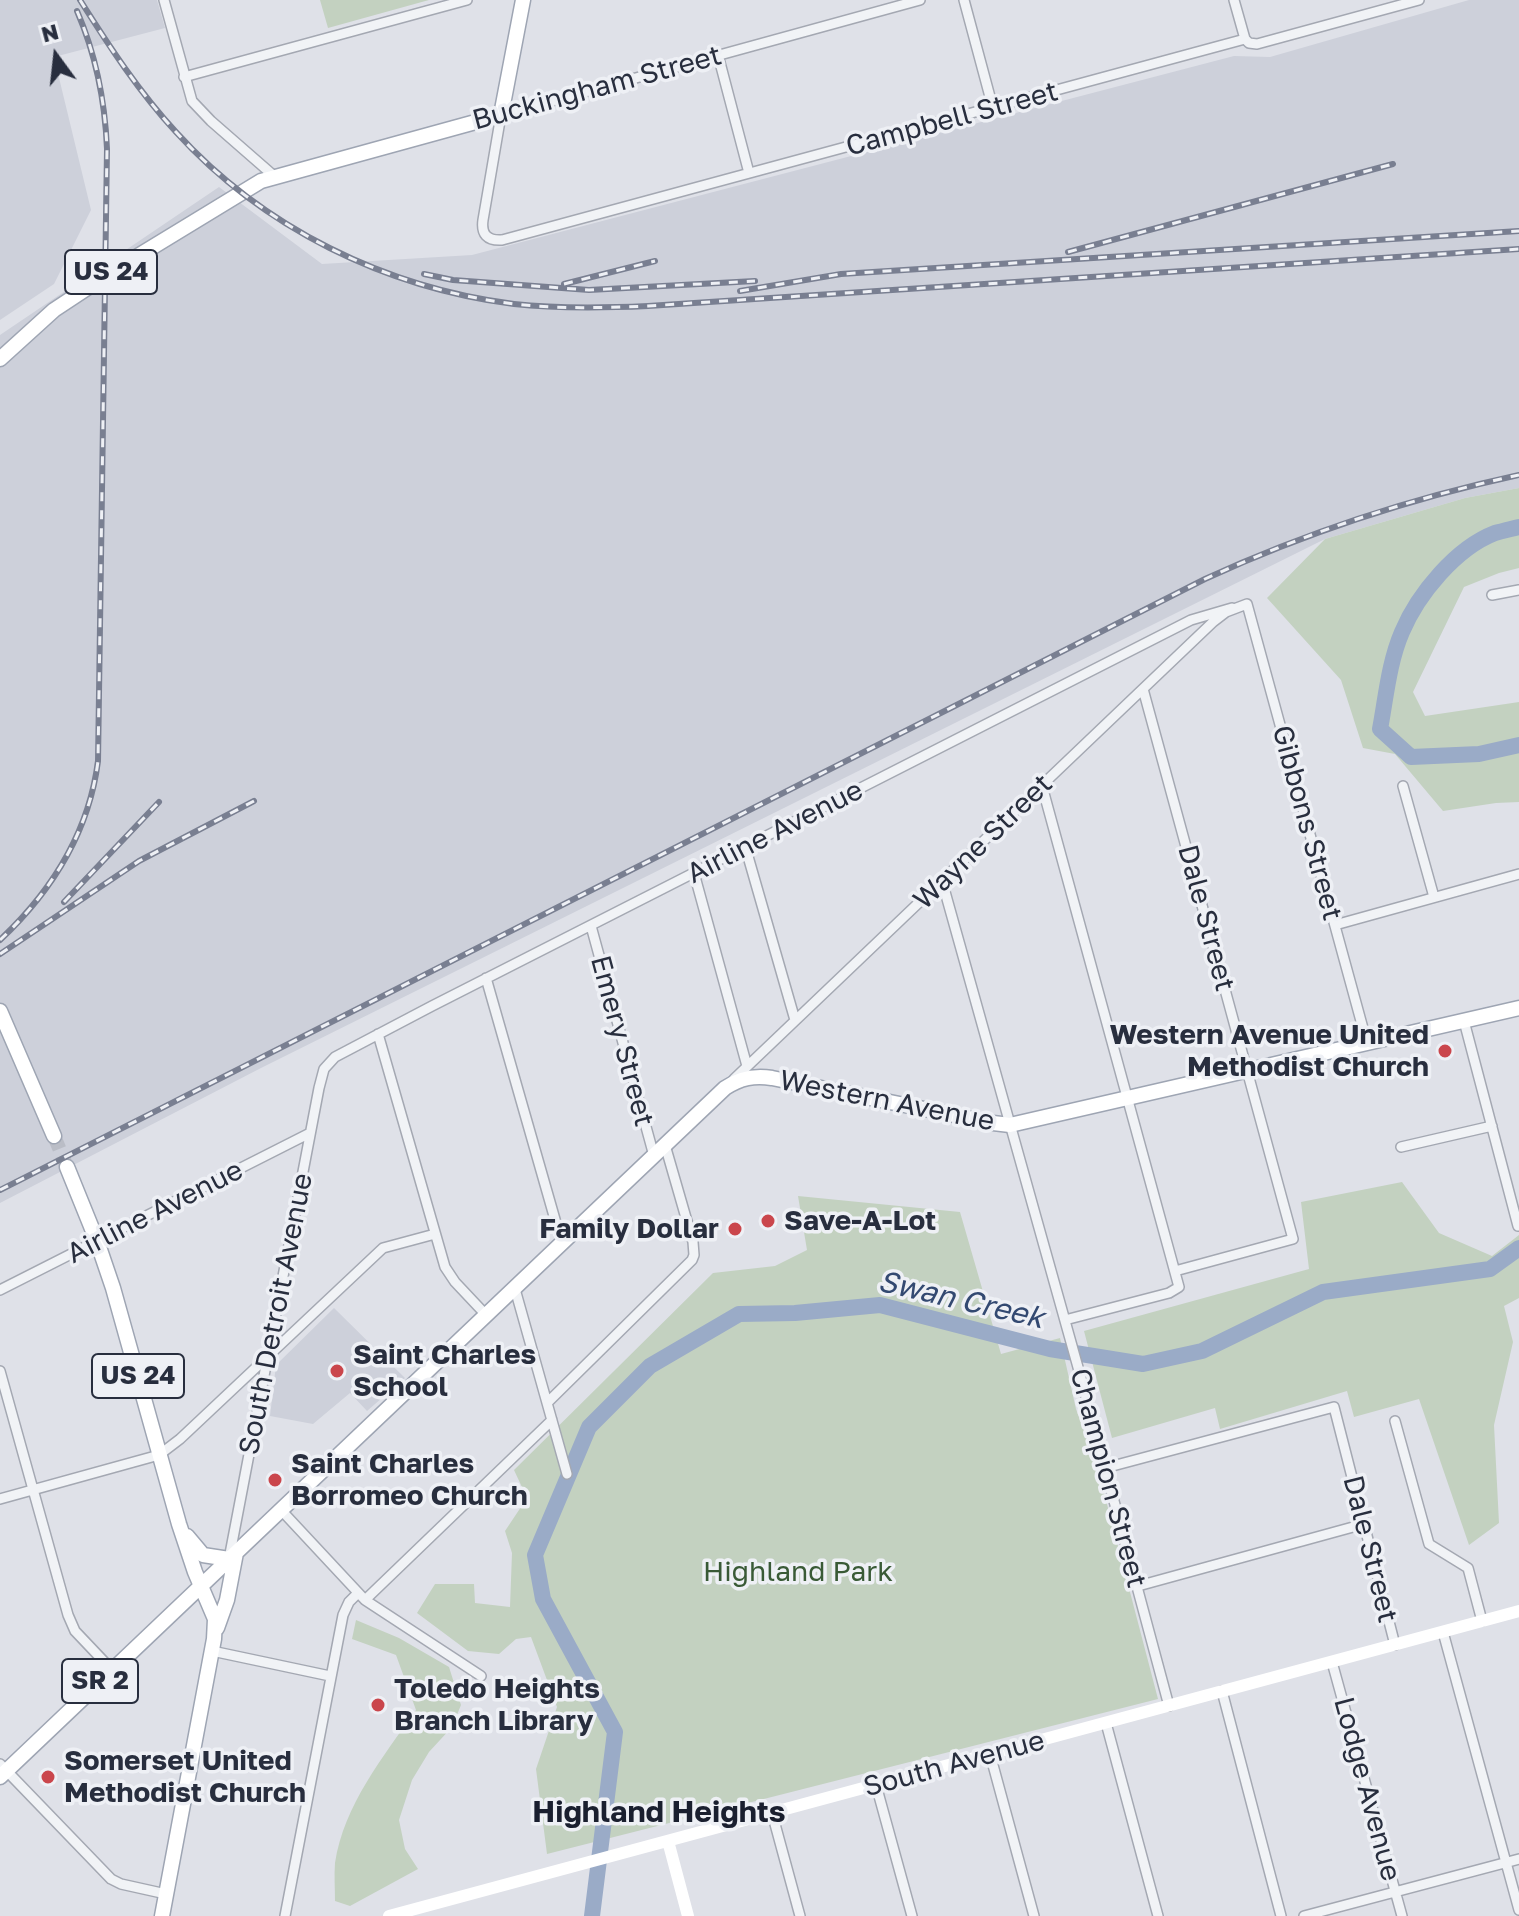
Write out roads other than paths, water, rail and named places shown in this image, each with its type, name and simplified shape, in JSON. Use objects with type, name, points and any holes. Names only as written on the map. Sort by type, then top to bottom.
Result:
[{"type":"main road","points":[[501,115],[523,0]]},
{"type":"main road","name":"Buckingham Street","points":[[274,176],[501,115]]},
{"type":"main road","name":"US 24","points":[[0,359],[54,310],[246,190],[274,176]]},
{"type":"main road","name":"Western Avenue","points":[[725,1088],[741,1079],[765,1077],[1010,1125],[1519,1008]]},
{"type":"main road","points":[[0,1011],[54,1136]]},
{"type":"main road","name":"SR 2","points":[[2,1770],[282,1511],[725,1088]]},
{"type":"main road","name":"US 24","points":[[67,1167],[113,1288],[179,1524],[215,1619],[212,1651],[162,1916]]},
{"type":"main road","points":[[179,1524],[203,1555],[233,1556],[227,1600],[215,1632]]},
{"type":"street","points":[[164,0],[190,97],[197,108],[274,176]]},
{"type":"street","points":[[184,77],[467,0]]},
{"type":"street","name":"Buckingham Street","points":[[501,115],[920,0]]},
{"type":"street","points":[[964,0],[993,108]]},
{"type":"street","points":[[1234,0],[1245,39]]},
{"type":"street","name":"Campbell Street","points":[[501,115],[482,227],[486,237],[491,240],[502,240],[1245,39],[1257,44],[1419,0]]},
{"type":"street","points":[[718,55],[749,173]]},
{"type":"street","points":[[1492,595],[1519,590]]},
{"type":"street","name":"Wayne Street","points":[[725,1088],[1221,616],[1232,608],[1247,604]]},
{"type":"street","name":"Gibbons Street","points":[[1247,604],[1367,1043]]},
{"type":"street","name":"Airline Avenue","points":[[324,1069],[335,1057],[378,1034],[745,846],[1191,620],[1232,608]]},
{"type":"street","name":"Dale Street","points":[[1143,689],[1293,1239],[1175,1271]]},
{"type":"street","points":[[1042,786],[1179,1287],[1169,1293],[1065,1320]]},
{"type":"street","points":[[1403,786],[1434,897]]},
{"type":"street","points":[[745,846],[795,1020]]},
{"type":"street","points":[[694,873],[747,1066]]},
{"type":"street","points":[[1335,925],[1519,874]]},
{"type":"street","name":"Champion Street","points":[[942,881],[1069,1332],[1169,1706]]},
{"type":"street","name":"Emery Street","points":[[547,1403],[694,1255],[691,1232],[660,1151],[591,926]]},
{"type":"street","points":[[486,978],[562,1244]]},
{"type":"street","points":[[1464,1021],[1518,1226]]},
{"type":"street","points":[[378,1034],[445,1267],[487,1316]]},
{"type":"street","name":"South Detroit Avenue","points":[[233,1556],[324,1069]]},
{"type":"street","points":[[1401,1147],[1492,1126]]},
{"type":"street","name":"Airline Avenue","points":[[0,1290],[310,1133]]},
{"type":"street","points":[[0,1499],[159,1455],[383,1248],[435,1234]]},
{"type":"street","points":[[515,1289],[567,1474]]},
{"type":"street","points":[[0,1371],[68,1615],[75,1631],[112,1670]]},
{"type":"street","name":"Dale Street","points":[[1105,1468],[1334,1407],[1395,1645]]},
{"type":"street","points":[[285,1916],[330,1676],[343,1615],[349,1602],[362,1597],[552,1420]]},
{"type":"street","points":[[1395,1421],[1429,1544],[1468,1568],[1482,1621]]},
{"type":"street","points":[[282,1511],[362,1597],[481,1676]]},
{"type":"street","points":[[1138,1586],[1364,1524]]},
{"type":"street","name":"South Avenue","points":[[389,1916],[1519,1611]]},
{"type":"street","points":[[1443,1632],[1519,1910]]},
{"type":"street","points":[[212,1651],[330,1676]]},
{"type":"street","name":"Lodge Avenue","points":[[1332,1662],[1402,1916]]},
{"type":"street","points":[[1222,1691],[1281,1916]]},
{"type":"street","points":[[1106,1723],[1158,1916]]},
{"type":"street","points":[[990,1754],[1034,1916]]},
{"type":"street","points":[[2,1770],[111,1879],[166,1894]]},
{"type":"street","points":[[876,1785],[912,1916]]},
{"type":"street","points":[[772,1813],[800,1916]]},
{"type":"street","points":[[668,1841],[688,1916]]},
{"type":"street","points":[[1304,1916],[1519,1859]]},
{"type":"waterway","name":"Swan Creek","points":[[1519,527],[1495,533],[1466,549],[1428,588],[1409,617],[1394,655],[1380,729],[1411,757],[1479,754],[1519,745]]},
{"type":"waterway","name":"Swan Creek","points":[[592,1916],[615,1732],[543,1599],[535,1555],[589,1427],[650,1366],[739,1314],[795,1313],[880,1305],[1050,1349],[1143,1364],[1202,1351],[1323,1292],[1490,1269],[1519,1248]]},
{"type":"tunnel","points":[[54,1136],[67,1167]]},
{"type":"railway","points":[[80,0],[162,117],[210,166],[248,197],[287,224],[374,268],[466,296],[548,307],[648,306],[1519,249]]},
{"type":"railway","points":[[0,940],[36,901],[65,859],[86,812],[98,761],[107,149],[98,78],[77,11]]},
{"type":"railway","points":[[1068,252],[1393,164]]},
{"type":"railway","points":[[740,291],[841,274],[1519,231]]},
{"type":"railway","points":[[564,284],[655,261]]},
{"type":"railway","points":[[424,274],[453,280],[589,290],[755,281]]},
{"type":"railway","points":[[0,1190],[1205,579],[1359,518],[1519,475]]},
{"type":"railway","points":[[0,954],[139,861],[254,801]]},
{"type":"railway","points":[[64,902],[159,802]]},
{"type":"place","name":"Western Avenue United Methodist Church","points":[[1445,1051]]},
{"type":"place","name":"Save-A-Lot","points":[[768,1221]]},
{"type":"place","name":"Family Dollar","points":[[735,1229]]},
{"type":"place","name":"Saint Charles School","points":[[337,1371]]},
{"type":"place","name":"Saint Charles Borromeo Church","points":[[275,1480]]},
{"type":"place","name":"Toledo Heights Branch Library","points":[[378,1705]]},
{"type":"place","name":"Somerset United Methodist Church","points":[[48,1777]]},
{"type":"district","name":"Highland Heights","points":[[659,1812]]},
{"type":"park label","name":"Highland Park","points":[[798,1572]]}]
